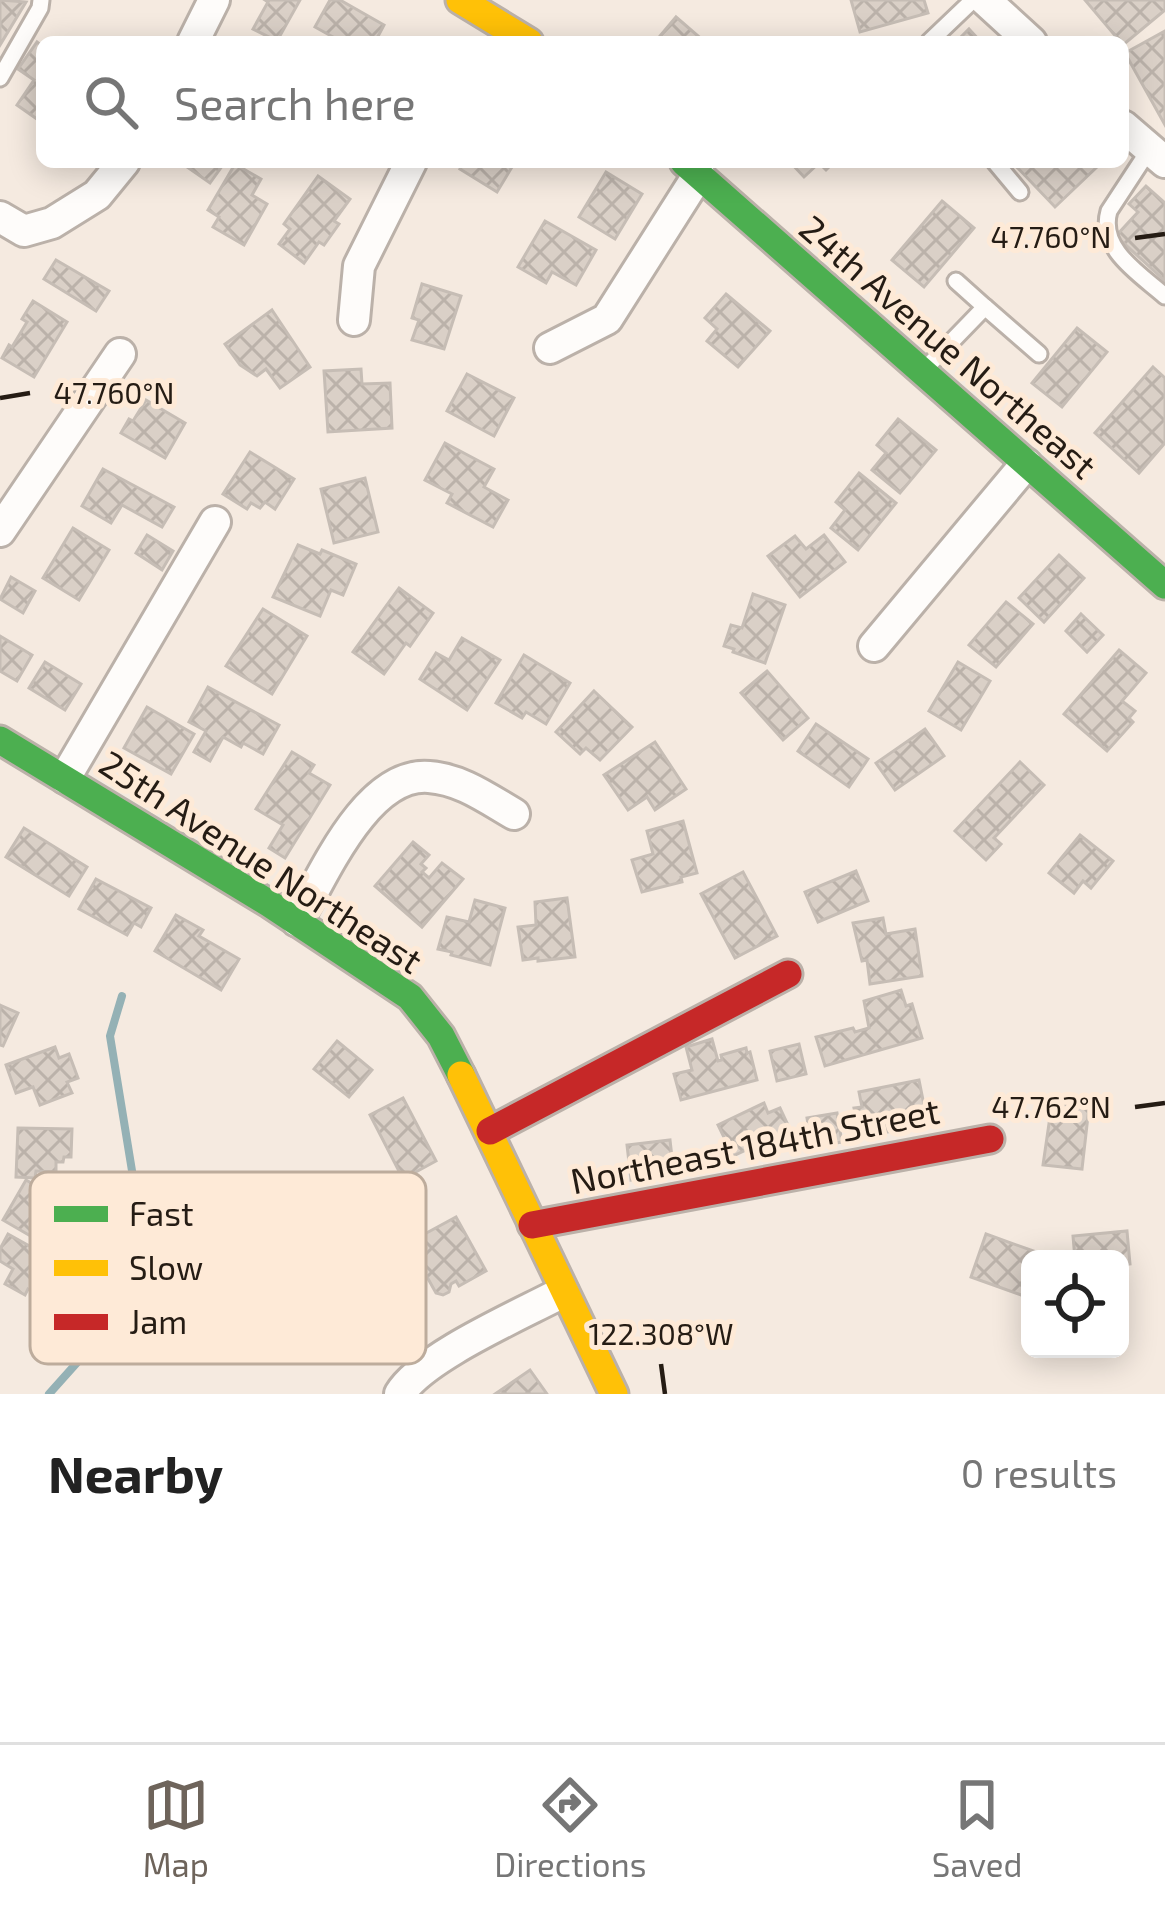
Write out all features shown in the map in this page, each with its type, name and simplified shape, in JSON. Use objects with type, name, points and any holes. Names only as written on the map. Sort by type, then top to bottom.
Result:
[{"type":"street","points":[[197,36],[214,0]]},
{"type":"street","points":[[985,0],[1024,36]]},
{"type":"street","points":[[472,19],[514,36]]},
{"type":"street","points":[[1129,131],[1157,156]]},
{"type":"street","points":[[0,218],[24,231],[52,223],[97,195],[119,168]]},
{"type":"street","points":[[354,320],[358,266],[409,168]]},
{"type":"street","points":[[550,348],[607,319],[691,168]]},
{"type":"street","name":"24th Avenue Northeast","points":[[691,168],[1165,586]]},
{"type":"street","points":[[0,531],[120,354]]},
{"type":"street","points":[[874,646],[1026,464]]},
{"type":"street","points":[[64,778],[215,523]]},
{"type":"street","name":"25th Avenue Northeast","points":[[0,740],[297,921],[410,997],[441,1036],[490,1131],[614,1394]]},
{"type":"street","points":[[297,921],[363,809],[406,777],[431,776],[463,784],[514,814]]},
{"type":"street","points":[[490,1131],[788,974]]},
{"type":"street","name":"Northeast 184th Street","points":[[532,1225],[990,1138]]},
{"type":"street","points":[[400,1394],[439,1358],[563,1292]]},
{"type":"lane","points":[[0,78],[41,0]]},
{"type":"lane","points":[[935,36],[973,0]]},
{"type":"lane","points":[[1157,156],[1109,211],[1106,223],[1112,246],[1165,296]]},
{"type":"lane","points":[[1000,168],[1020,192]]},
{"type":"lane","points":[[956,281],[1040,354]]},
{"type":"lane","points":[[922,372],[985,307]]},
{"type":"building","points":[[0,0],[26,2],[0,45]]},
{"type":"building","points":[[265,0],[300,0],[280,36],[253,29]]},
{"type":"building","points":[[330,0],[340,0],[384,25],[378,36],[331,36],[315,27]]},
{"type":"building","points":[[851,0],[924,0],[928,13],[860,32]]},
{"type":"building","points":[[1085,0],[1165,0],[1165,10],[1129,40],[1129,36],[1115,36]]},
{"type":"building","points":[[676,17],[698,36],[660,36]]},
{"type":"building","points":[[1165,31],[1165,125],[1129,60],[1129,51]]},
{"type":"building","points":[[36,43],[36,118],[17,105],[34,80],[18,69]]},
{"type":"building","points":[[189,168],[221,168],[210,183]]},
{"type":"building","points":[[233,168],[261,179],[252,195],[267,204],[244,245],[213,227],[219,217],[208,210]]},
{"type":"building","points":[[461,168],[511,168],[497,192]]},
{"type":"building","points":[[1018,168],[1096,168],[1055,207]]},
{"type":"building","points":[[606,172],[642,194],[615,239],[579,217]]},
{"type":"building","points":[[318,176],[350,199],[324,245],[319,242],[304,263],[279,244],[290,229],[284,224]]},
{"type":"building","points":[[1146,186],[1165,203],[1165,281],[1116,236],[1138,212],[1129,204]]},
{"type":"building","points":[[942,201],[974,228],[924,287],[892,260]]},
{"type":"building","points":[[545,221],[596,250],[576,285],[552,272],[546,283],[518,267]]},
{"type":"building","points":[[56,260],[109,291],[96,311],[44,279]]},
{"type":"building","points":[[422,284],[461,296],[444,349],[412,340],[419,320],[412,318]]},
{"type":"building","points":[[726,294],[770,331],[738,367],[707,341],[717,329],[705,318]]},
{"type":"building","points":[[33,301],[67,322],[34,377],[2,358],[27,322],[22,319]]},
{"type":"building","points":[[272,310],[310,367],[280,388],[266,369],[257,376],[240,365],[225,344]]},
{"type":"building","points":[[1077,328],[1107,352],[1062,407],[1032,383]]},
{"type":"building","points":[[1153,367],[1165,378],[1165,443],[1139,473],[1095,433]]},
{"type":"building","points":[[361,369],[362,384],[390,383],[392,428],[328,432],[324,371]]},
{"type":"building","points":[[467,374],[514,398],[494,436],[447,411]]},
{"type":"building","points":[[146,400],[185,423],[165,458],[121,433]]},
{"type":"building","points":[[898,419],[936,450],[900,493],[872,470],[886,453],[877,445]]},
{"type":"building","points":[[445,443],[494,469],[484,487],[508,500],[493,527],[447,503],[452,494],[425,480]]},
{"type":"building","points":[[250,452],[294,479],[275,509],[265,502],[260,508],[251,503],[247,509],[223,494]]},
{"type":"building","points":[[103,469],[174,507],[162,527],[122,505],[111,523],[82,506]]},
{"type":"building","points":[[859,473],[896,503],[858,550],[831,528],[845,510],[836,502]]},
{"type":"building","points":[[365,478],[378,532],[334,543],[321,489]]},
{"type":"building","points":[[73,528],[109,550],[79,600],[43,578]]},
{"type":"building","points":[[147,535],[173,551],[162,570],[136,553]]},
{"type":"building","points":[[824,535],[845,562],[800,597],[768,556],[795,536],[806,549]]},
{"type":"building","points":[[298,545],[356,564],[343,595],[331,590],[320,616],[273,597]]},
{"type":"building","points":[[1059,555],[1084,578],[1044,622],[1019,598]]},
{"type":"building","points":[[11,577],[35,591],[23,613],[0,599]]},
{"type":"building","points":[[399,588],[433,613],[384,674],[353,652]]},
{"type":"building","points":[[753,594],[785,605],[765,663],[724,646],[731,625],[742,628]]},
{"type":"building","points":[[1006,602],[1033,624],[996,667],[969,645]]},
{"type":"building","points":[[263,609],[307,636],[272,694],[226,666]]},
{"type":"building","points":[[1081,614],[1103,635],[1087,652],[1066,631]]},
{"type":"building","points":[[0,636],[32,655],[17,681],[0,671]]},
{"type":"building","points":[[462,638],[500,660],[467,710],[420,679],[436,653],[449,660]]},
{"type":"building","points":[[1119,650],[1146,673],[1122,701],[1135,711],[1129,718],[1133,722],[1107,751],[1064,714]]},
{"type":"building","points":[[524,655],[570,683],[546,724],[526,712],[522,718],[496,703]]},
{"type":"building","points":[[45,662],[81,684],[65,710],[29,688]]},
{"type":"building","points":[[958,662],[990,681],[961,730],[929,711]]},
{"type":"building","points":[[767,671],[808,718],[783,740],[741,693]]},
{"type":"building","points":[[208,687],[279,725],[263,754],[223,737],[210,761],[194,752],[206,731],[189,722]]},
{"type":"building","points":[[594,691],[632,727],[600,760],[586,748],[580,754],[556,732]]},
{"type":"building","points":[[147,707],[194,734],[171,774],[124,748]]},
{"type":"building","points":[[816,724],[868,759],[849,787],[798,751]]},
{"type":"building","points":[[925,729],[944,756],[895,790],[876,763]]},
{"type":"building","points":[[655,742],[686,789],[655,810],[647,797],[628,810],[604,775]]},
{"type":"building","points":[[292,752],[314,765],[309,773],[330,785],[285,858],[269,848],[283,825],[256,809]]},
{"type":"building","points":[[1020,762],[1044,785],[994,838],[1001,844],[986,860],[955,831]]},
{"type":"building","points":[[683,821],[697,873],[681,877],[682,882],[642,892],[632,860],[653,854],[647,831]]},
{"type":"building","points":[[24,828],[87,867],[69,896],[6,857]]},
{"type":"building","points":[[1080,835],[1113,861],[1091,888],[1083,881],[1074,893],[1049,873]]},
{"type":"building","points":[[413,842],[429,855],[421,864],[429,878],[442,863],[463,879],[422,927],[375,886]]},
{"type":"building","points":[[856,871],[868,901],[818,922],[805,892]]},
{"type":"building","points":[[743,872],[777,936],[735,958],[701,894]]},
{"type":"building","points":[[96,879],[151,908],[141,927],[134,923],[127,935],[79,909]]},
{"type":"building","points":[[567,898],[575,957],[523,960],[518,927],[536,925],[535,902]]},
{"type":"building","points":[[475,900],[505,908],[490,965],[438,949],[447,917],[469,922]]},
{"type":"building","points":[[176,915],[203,930],[199,936],[239,959],[221,990],[155,951]]},
{"type":"building","points":[[883,918],[886,934],[915,929],[922,976],[870,984],[853,923]]},
{"type":"building","points":[[901,990],[906,1006],[912,1004],[922,1038],[825,1066],[816,1037],[869,1028],[864,1001]]},
{"type":"building","points":[[0,1005],[18,1013],[3,1046],[0,1045]]},
{"type":"building","points":[[712,1039],[718,1061],[721,1055],[746,1048],[757,1080],[681,1100],[674,1074],[692,1070],[686,1047]]},
{"type":"building","points":[[337,1041],[372,1070],[349,1097],[314,1069]]},
{"type":"building","points":[[799,1044],[806,1074],[777,1081],[770,1051]]},
{"type":"building","points":[[55,1047],[59,1058],[69,1054],[78,1078],[67,1082],[72,1093],[40,1105],[33,1087],[16,1093],[6,1065]]},
{"type":"building","points":[[919,1080],[926,1115],[896,1121],[898,1130],[860,1137],[854,1108],[862,1107],[859,1092]]},
{"type":"building","points":[[403,1098],[436,1161],[416,1172],[399,1172],[370,1115]]},
{"type":"building","points":[[764,1103],[768,1113],[780,1108],[794,1138],[776,1146],[772,1138],[733,1156],[718,1125]]},
{"type":"building","points":[[1052,1103],[1089,1107],[1082,1169],[1043,1165]]},
{"type":"building","points":[[837,1113],[842,1142],[812,1147],[807,1118]]},
{"type":"building","points":[[18,1128],[72,1129],[71,1157],[56,1162],[56,1172],[16,1177]]},
{"type":"building","points":[[670,1140],[674,1175],[631,1180],[627,1145]]},
{"type":"building","points":[[26,1180],[30,1182],[30,1236],[3,1220]]},
{"type":"building","points":[[456,1217],[486,1271],[459,1286],[456,1281],[443,1295],[436,1293],[426,1275],[426,1233]]},
{"type":"building","points":[[1127,1231],[1129,1250],[1074,1250],[1073,1236]]},
{"type":"building","points":[[8,1234],[30,1246],[30,1290],[25,1295],[5,1284],[13,1269],[0,1261]]},
{"type":"building","points":[[986,1234],[1031,1250],[1021,1250],[1021,1295],[971,1277]]},
{"type":"building","points":[[530,1370],[547,1394],[495,1394]]},
{"type":"waterway","points":[[122,996],[110,1036],[132,1172]]},
{"type":"waterway","points":[[49,1394],[76,1364]]},
{"type":"traffic: fast","points":[[691,168],[1165,585]]},
{"type":"traffic: fast","points":[[0,740],[270,904],[410,997],[441,1036],[461,1075]]},
{"type":"traffic: slow","points":[[460,0],[519,36]]},
{"type":"traffic: slow","points":[[461,1075],[614,1394]]},
{"type":"traffic: jam","points":[[490,1131],[788,974]]},
{"type":"traffic: jam","points":[[532,1225],[990,1139]]}]
